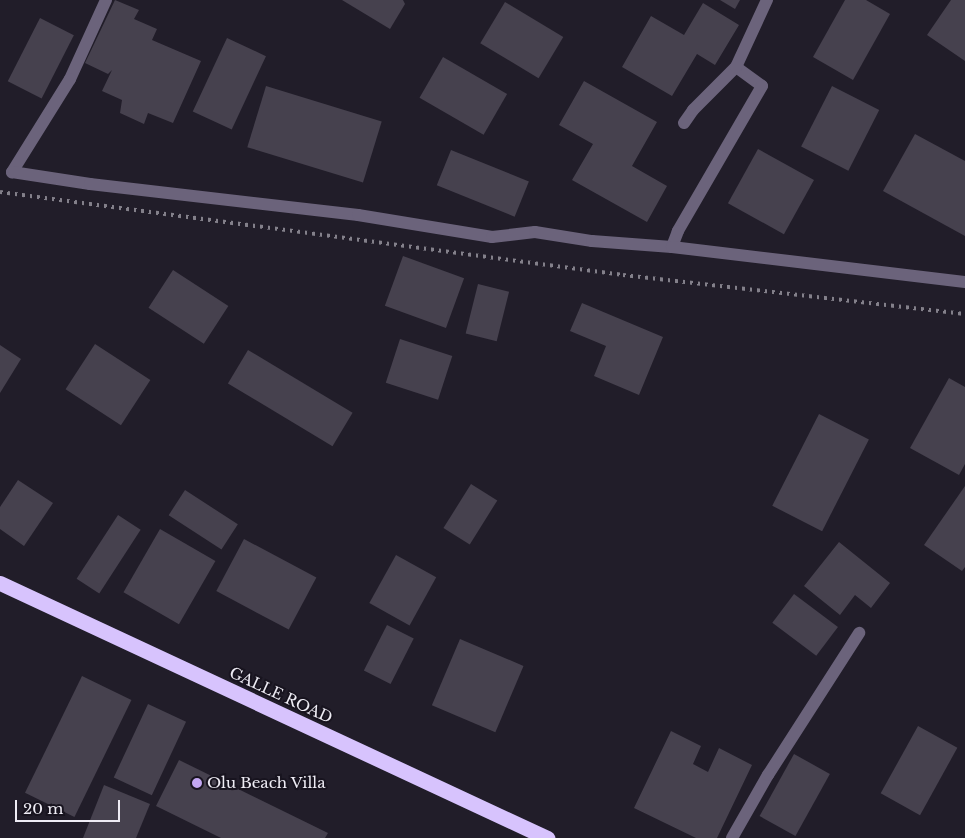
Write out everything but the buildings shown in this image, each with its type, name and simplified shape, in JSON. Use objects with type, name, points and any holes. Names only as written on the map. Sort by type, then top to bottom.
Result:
[{"type":"highway","name":"GALLE ROAD","points":[[0,583],[547,838]]},
{"type":"street","points":[[106,0],[70,79],[12,172],[90,184],[358,215],[492,237],[536,232],[592,241],[672,246],[965,282]]},
{"type":"street","points":[[684,123],[736,67],[767,0]]},
{"type":"street","points":[[672,246],[678,231],[762,86],[736,67]]},
{"type":"street","points":[[732,838],[768,775],[859,633]]},
{"type":"railway","points":[[0,192],[623,275],[965,314]]},
{"type":"place","name":"Olu Beach Villa","points":[[197,783]]}]
